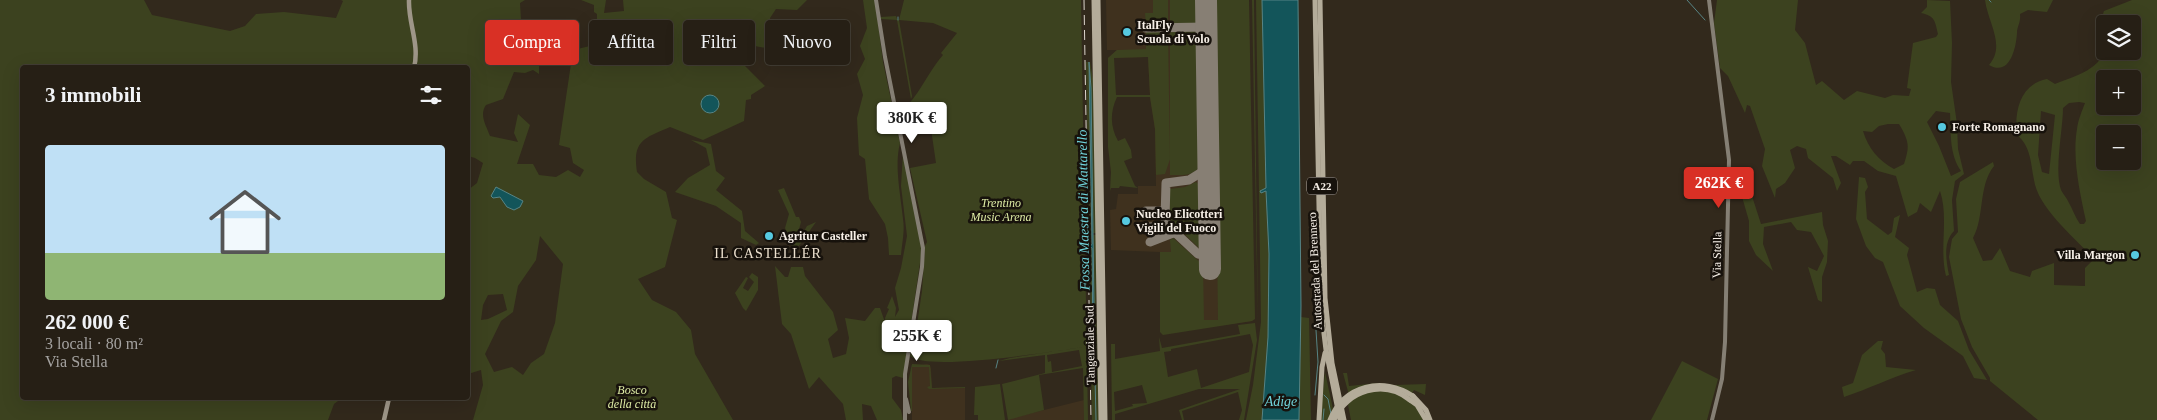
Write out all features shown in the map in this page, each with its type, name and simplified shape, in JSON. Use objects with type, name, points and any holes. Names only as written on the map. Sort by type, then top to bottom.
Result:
[{"type":"highway","name":"Tangenziale Sud","points":[[1094,0],[1101,420]]},
{"type":"highway","name":"Tangenziale Sud","points":[[1098,0],[1105,420]]},
{"type":"highway","name":"Autostrada del Brennero","points":[[1315,0],[1320,277],[1326,350],[1340,420]]},
{"type":"highway","name":"Autostrada del Brennero","points":[[1320,0],[1325,298],[1332,363],[1344,420]]},
{"type":"highway","points":[[1319,420],[1322,367],[1326,350]]},
{"type":"highway","points":[[1330,420],[1347,396],[1362,388],[1387,385],[1399,388],[1412,398],[1426,410],[1430,420]]},
{"type":"highway","points":[[1334,420],[1347,402],[1363,392],[1375,389],[1390,390],[1412,398],[1426,420]]},
{"type":"main road","points":[[409,0],[416,41],[414,65]]},
{"type":"main road","points":[[876,0],[884,50],[923,243],[922,267],[905,374],[905,420]]},
{"type":"main road","name":"Via Stella","points":[[1709,0],[1729,160],[1725,342],[1722,379],[1712,420]]},
{"type":"main road","points":[[905,397],[909,412]]},
{"type":"main road","points":[[384,420],[389,400]]},
{"type":"shaded area","points":[[1106,0],[1249,0],[1252,321],[1162,334],[1160,252],[1111,250],[1110,210],[1116,209],[1118,194],[1138,194],[1138,186],[1156,186],[1155,129],[1150,97],[1148,57],[1108,58],[1117,50],[1107,50]]},
{"type":"shaded area","points":[[930,365],[931,369],[932,388],[965,387],[965,420],[912,420],[912,367]]},
{"type":"shaded area","points":[[1084,400],[1084,420],[1008,420],[1008,419]]},
{"type":"green space","name":"Bosco della città","points":[[0,0],[144,0],[152,15],[230,31],[245,26],[256,14],[284,12],[336,18],[343,1],[341,0],[525,0],[520,3],[521,20],[485,20],[485,65],[539,65],[539,74],[533,70],[525,73],[514,72],[503,99],[486,105],[483,113],[484,120],[490,136],[518,142],[514,133],[518,114],[530,125],[517,164],[533,164],[539,175],[556,177],[568,170],[580,177],[584,170],[573,163],[570,148],[559,145],[571,65],[579,65],[579,49],[589,46],[589,65],[673,65],[673,20],[597,20],[594,5],[581,0],[606,0],[604,13],[624,11],[623,0],[807,0],[797,10],[776,9],[770,20],[765,20],[765,48],[755,46],[755,20],[683,20],[683,65],[744,65],[765,86],[751,95],[751,99],[746,100],[744,121],[703,140],[670,127],[647,138],[642,142],[637,153],[637,172],[644,179],[666,192],[672,218],[677,220],[665,267],[638,279],[652,300],[676,312],[691,330],[695,354],[733,420],[473,420],[483,385],[481,370],[470,373],[470,188],[477,183],[483,163],[470,157],[470,65],[20,65],[20,400],[339,400],[334,404],[328,420],[0,420]],"holes":[[[540,236],[563,264],[555,323],[544,354],[531,363],[523,375],[512,367],[494,372],[485,354],[501,321],[513,312],[518,286],[536,260]],[[503,294],[507,310],[488,319],[481,320],[483,305],[488,295]]]},
{"type":"green space","points":[[863,0],[875,0],[883,62],[900,143],[898,171],[904,228],[901,255],[889,255],[885,224],[869,199],[865,159],[859,155],[857,118],[863,95],[857,74],[865,59],[860,46],[867,28]]},
{"type":"green space","name":"Trentino Music Arena","points":[[904,0],[1081,0],[1085,245],[1082,247],[1085,247],[1088,420],[1084,420],[1083,368],[1039,375],[1044,410],[1008,420],[1002,384],[1045,373],[1045,355],[999,361],[1083,347],[1020,356],[965,361],[940,362],[921,360],[910,356],[912,338],[915,338],[927,242],[910,168],[936,163],[930,122],[910,124],[903,118],[901,111],[913,99],[943,55],[941,53],[957,33],[933,23],[899,20]],"holes":[[[1079,350],[1082,366],[1052,372],[1051,361],[1048,362],[1047,355]]]},
{"type":"green space","points":[[1153,0],[1168,0],[1168,27],[1146,27],[1145,13],[1153,13]]},
{"type":"green space","points":[[1170,0],[1198,0],[1198,25],[1170,27]]},
{"type":"green space","points":[[1214,0],[1249,0],[1255,319],[1163,335],[1160,332],[1160,252],[1171,252],[1170,240],[1173,238],[1203,265],[1204,320],[1218,320]]},
{"type":"green space","points":[[1252,0],[1254,0],[1258,328]]},
{"type":"green space","points":[[1256,0],[1262,0],[1266,189],[1261,193],[1266,191],[1269,254],[1268,337],[1262,420],[1246,420],[1253,385],[1261,322]]},
{"type":"green space","points":[[1717,0],[1798,0],[1795,30],[1805,43],[1816,85],[1822,81],[1844,100],[1857,91],[1885,98],[1893,95],[1909,96],[1911,89],[1907,88],[1913,43],[1936,37],[1938,34],[1934,20],[1921,13],[1927,7],[1927,0],[1950,1],[1951,82],[1957,124],[1958,149],[1964,174],[1955,181],[1952,200],[1954,231],[1948,240],[1946,252],[1949,275],[1946,276],[1944,265],[1944,212],[1940,191],[1931,212],[1920,203],[1917,212],[1908,217],[1896,176],[1878,171],[1864,161],[1853,161],[1850,165],[1836,156],[1831,156],[1841,183],[1837,191],[1833,178],[1808,158],[1806,149],[1797,146],[1790,150],[1795,168],[1785,183],[1776,189],[1775,198],[1762,166],[1765,149],[1750,106],[1747,105],[1745,113],[1728,76],[1720,68],[1714,23]],"holes":[[[1936,111],[1950,113],[1954,157],[1961,171],[1951,176],[1927,122]],[[1899,124],[1908,144],[1904,164],[1894,169],[1875,153],[1863,131],[1872,132],[1879,126]]]},
{"type":"green space","points":[[1985,0],[2053,0],[2047,12],[2028,10],[2020,14],[2013,53],[2007,64],[2002,67],[1996,68],[1989,65],[1994,58],[1996,42]]},
{"type":"green space","points":[[2132,0],[2157,0],[2157,420],[2038,420],[1990,381],[1972,347],[1961,319],[1949,257],[1952,239],[1958,232],[1956,199],[1960,182],[1993,162],[1994,166],[1983,192],[1979,220],[1973,238],[1983,261],[1992,260],[2000,248],[2010,271],[2030,277],[2032,271],[2054,263],[2054,285],[2085,286],[2085,268],[2094,259],[2058,222],[2042,201],[2037,191],[2028,150],[2022,139],[2017,135],[2016,126],[2021,100],[2030,87],[2038,82],[2047,79],[2055,84],[2087,70],[2100,60],[2141,60],[2141,15],[2103,15],[2104,11]],"holes":[[[2069,103],[2085,103],[2080,116],[2075,152],[2077,175],[2086,221],[2084,224],[2080,224],[2061,190],[2058,172],[2063,108]],[[2041,111],[2055,115],[2049,174],[2042,172],[2038,155]]]},
{"type":"green space","points":[[896,16],[899,20],[911,99],[897,20],[881,19],[881,17]]},
{"type":"green space","points":[[1198,29],[1201,164],[1192,173],[1170,175],[1170,30]]},
{"type":"green space","points":[[1146,31],[1168,31],[1170,159],[1165,174],[1156,175],[1155,129],[1150,97],[1117,97],[1112,114],[1113,130],[1118,141],[1125,138],[1131,150],[1132,158],[1124,161],[1135,186],[1138,188],[1120,186],[1119,188],[1111,188],[1110,191],[1108,58],[1117,50],[1146,49]],"holes":[[[1148,57],[1150,95],[1116,95],[1114,58]]]},
{"type":"green space","points":[[1086,62],[1089,62],[1091,245],[1089,245]]},
{"type":"green space","points":[[1090,62],[1094,85],[1096,233],[1093,233]]},
{"type":"green space","points":[[691,140],[711,144],[716,171],[725,178],[716,190],[742,211],[745,231],[759,243],[756,245],[741,238],[741,223],[716,206],[675,192],[688,178],[710,165],[706,148]]},
{"type":"green space","points":[[903,153],[921,243],[921,256],[903,378],[896,376],[892,378],[892,398],[901,410],[903,420],[877,420],[871,406],[862,404],[863,420],[846,420],[843,404],[819,377],[809,389],[791,334],[782,324],[775,266],[785,277],[788,277],[791,267],[803,267],[805,276],[833,312],[838,330],[828,339],[833,358],[846,354],[849,338],[845,318],[865,321],[875,308],[880,308],[886,325],[885,318],[889,309],[887,308],[892,296],[896,308],[895,317],[899,310],[895,288],[907,236],[901,186]]},
{"type":"green space","points":[[1736,176],[1750,177],[1751,193],[1761,224],[1822,212],[1823,225],[1828,241],[1827,262],[1822,277],[1822,302],[1818,300],[1808,267],[1817,271],[1824,256],[1811,232],[1797,230],[1791,222],[1764,227],[1763,244],[1773,271],[1756,255],[1749,241],[1749,221]]},
{"type":"green space","points":[[1859,177],[1865,178],[1868,187],[1865,192],[1867,219],[1888,235],[1892,232],[1894,218],[1900,215],[1895,237],[1909,248],[1907,255],[1917,292],[1927,288],[1935,289],[1940,305],[1958,321],[1969,350],[1987,380],[1974,378],[1963,356],[1924,328],[1900,306],[1883,262],[1875,258],[1866,246],[1856,219]]},
{"type":"green space","points":[[1196,182],[1201,187],[1202,245],[1199,248],[1170,220],[1170,189],[1185,187]]},
{"type":"green space","points":[[784,188],[796,217],[799,217],[801,222],[798,233],[803,233],[807,226],[816,222],[798,247],[794,248],[788,243],[785,228],[789,214],[778,190]]},
{"type":"green space","points":[[1093,235],[1096,235],[1099,420],[1092,420],[1091,347],[1094,348]]},
{"type":"green space","points":[[1090,247],[1092,248],[1093,346],[1091,345]]},
{"type":"green space","points":[[752,273],[758,277],[758,290],[746,311],[735,293],[746,277],[748,278],[743,288],[748,291],[754,282],[749,277]]},
{"type":"green space","points":[[1301,317],[1309,318],[1311,420],[1299,420]]},
{"type":"green space","points":[[1255,323],[1257,340],[1244,420],[1239,420],[1242,410],[1238,392],[1182,411],[1184,420],[1182,420],[1179,410],[1240,389],[1199,389],[1115,414],[1115,420],[1112,420],[1111,344],[1115,344],[1115,359],[1160,351],[1159,337],[1162,348],[1240,334],[1238,325]],"holes":[[[1250,334],[1253,345],[1249,372],[1201,388],[1197,369],[1168,377],[1164,352],[1171,351],[1171,349]],[[1142,385],[1147,403],[1132,404],[1133,406],[1115,411],[1114,392]]]},
{"type":"green space","points":[[1878,341],[1883,341],[1881,349],[1885,354],[1886,367],[1916,370],[1844,397],[1842,387],[1853,383],[1862,355]]},
{"type":"green space","points":[[1682,361],[1718,379],[1707,420],[1651,420]]},
{"type":"green space","points":[[912,364],[930,365],[932,388],[965,388],[929,389],[927,387],[930,386],[929,367],[912,367],[911,411],[908,382]]},
{"type":"green space","points":[[1325,372],[1333,409],[1328,420],[1320,420]]},
{"type":"green space","points":[[1343,373],[1347,373],[1349,386],[1378,383],[1395,385],[1426,384],[1425,395],[1414,390],[1407,401],[1415,405],[1424,420],[1351,420],[1348,405],[1350,399]]},
{"type":"green space","points":[[1000,384],[1005,420],[978,420],[978,415],[974,415],[975,387]]},
{"type":"water","name":"Adige","points":[[1262,0],[1298,0],[1301,306],[1299,420],[1262,420],[1268,337],[1269,254],[1266,191],[1261,193],[1260,191],[1266,188]]},
{"type":"water","points":[[1089,62],[1091,88],[1095,376],[1092,248],[1090,247],[1092,244]]},
{"type":"water","points":[[706,95],[714,95],[719,100],[717,111],[706,113],[701,108],[701,100]]},
{"type":"water","points":[[496,187],[523,201],[520,207],[514,210],[507,207],[500,197],[493,198],[491,196]]},
{"type":"waterway","points":[[1687,0],[1705,20]]},
{"type":"waterway","points":[[1315,395],[1318,362],[1316,330]]},
{"type":"waterway","points":[[996,368],[998,360]]},
{"type":"waterway","name":"Fossa Maestra di Mattarello","points":[[1095,376],[1096,420]]},
{"type":"waterway","points":[[1324,395],[1328,399],[1331,414]]},
{"type":"waterway","points":[[1323,420],[1324,409]]},
{"type":"taxiway","points":[[1146,28],[1206,27]]},
{"type":"taxiway","points":[[1208,160],[1205,170],[1189,180],[1166,183],[1165,219],[1167,225],[1198,254],[1204,255],[1210,247]]},
{"type":"taxiway","points":[[1146,211],[1162,211],[1165,214]]},
{"type":"taxiway","points":[[1147,227],[1170,227]]},
{"type":"taxiway","points":[[1150,242],[1173,233],[1177,234]]},
{"type":"runway","points":[[1206,0],[1210,269]]},
{"type":"railway","points":[[1084,0],[1091,420]]},
{"type":"place","name":"ItalFly Scuola di Volo","points":[[1127,32]]},
{"type":"place","name":"Forte Romagnano","points":[[1942,127]]},
{"type":"place","name":"Nucleo Elicotteri Vigili del Fuoco","points":[[1126,221]]},
{"type":"place","name":"Agritur Casteller","points":[[769,236]]},
{"type":"place","name":"Villa Margon","points":[[2135,255]]},
{"type":"district","name":"IL CASTELLÉR","points":[[768,253]]}]
